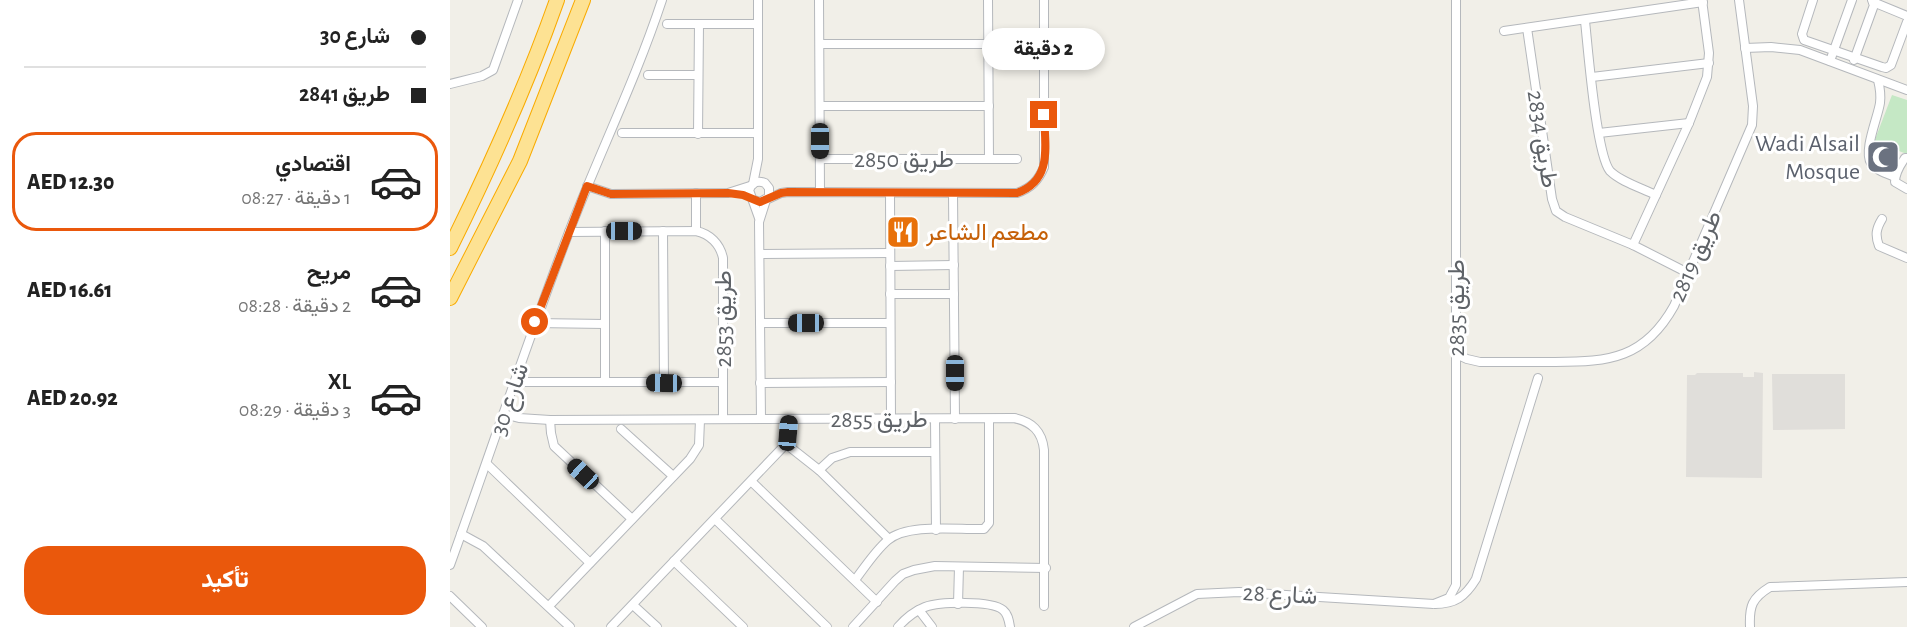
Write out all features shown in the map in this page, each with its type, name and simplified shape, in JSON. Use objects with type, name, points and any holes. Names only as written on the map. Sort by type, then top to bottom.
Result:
[{"type":"highway","points":[[450,248],[489,167],[540,48],[556,0]]},
{"type":"highway","points":[[450,298],[520,161],[583,0]]},
{"type":"highway","points":[[450,310],[457,284]]},
{"type":"street","points":[[450,84],[483,76],[493,70],[518,0]]},
{"type":"street","name":"شارع 30","points":[[450,566],[535,322],[587,186],[635,76],[662,0]]},
{"type":"street","points":[[758,0],[758,159],[751,185],[752,199],[759,222],[761,419]]},
{"type":"street","points":[[819,0],[820,192]]},
{"type":"street","name":"طريق 2850","points":[[988,0],[989,159]]},
{"type":"street","points":[[587,186],[611,194],[728,193],[760,202],[788,192],[1017,193],[1034,184],[1044,167],[1044,0]]},
{"type":"street","name":"طريق 2835","points":[[1434,603],[1449,598],[1456,585],[1456,0]]},
{"type":"street","name":"طريق 2819","points":[[1455,354],[1467,360],[1480,362],[1601,361],[1633,350],[1658,330],[1674,306],[1752,125],[1753,106],[1739,0]]},
{"type":"street","points":[[1813,0],[1802,37],[1804,40],[1881,67],[1886,68],[1891,65],[1907,22]]},
{"type":"street","points":[[1830,62],[1852,0]]},
{"type":"street","points":[[1504,31],[1585,21],[1702,1],[1709,63],[1707,77],[1689,123],[1633,245]]},
{"type":"street","points":[[1851,69],[1873,1],[1907,16]]},
{"type":"street","points":[[1585,21],[1604,158],[1609,170],[1614,174],[1656,195]]},
{"type":"street","points":[[667,24],[758,24]]},
{"type":"street","points":[[698,134],[699,24]]},
{"type":"street","name":"طريق 2834","points":[[1527,28],[1553,205],[1565,217],[1633,245],[1688,273]]},
{"type":"street","points":[[820,45],[988,44]]},
{"type":"street","points":[[1745,48],[1771,47],[1800,50],[1907,90]]},
{"type":"street","points":[[1592,77],[1709,63]]},
{"type":"street","points":[[648,75],[698,75]]},
{"type":"street","points":[[1878,80],[1880,105],[1869,148],[1869,158],[1875,167],[1895,177]]},
{"type":"street","points":[[820,106],[989,106]]},
{"type":"street","points":[[1599,134],[1689,123]]},
{"type":"street","points":[[622,133],[758,133]]},
{"type":"street","points":[[1907,158],[1895,177],[1895,182],[1907,189]]},
{"type":"street","points":[[758,159],[770,194],[759,222]]},
{"type":"street","name":"طريق 2850","points":[[820,159],[1017,159]]},
{"type":"street","points":[[728,193],[761,181],[774,189],[788,192]]},
{"type":"street","points":[[569,232],[696,231],[696,193]]},
{"type":"street","points":[[890,193],[891,420]]},
{"type":"street","points":[[953,193],[955,419]]},
{"type":"street","points":[[1882,219],[1875,236],[1879,246],[1907,258]]},
{"type":"street","points":[[605,231],[605,382]]},
{"type":"street","points":[[663,231],[664,383]]},
{"type":"street","name":"طريق 2853","points":[[696,231],[703,232],[722,250],[723,419]]},
{"type":"street","points":[[760,254],[890,253]]},
{"type":"street","points":[[890,266],[954,266]]},
{"type":"street","points":[[890,294],[954,294]]},
{"type":"street","points":[[535,322],[605,324]]},
{"type":"street","points":[[760,323],[890,323]]},
{"type":"street","name":"طريق 2819","points":[[1456,372],[1468,365],[1480,362]]},
{"type":"street","name":"شارع 28","points":[[1134,627],[1186,598],[1207,592],[1446,604],[1455,601],[1470,589],[1476,579],[1538,378]]},
{"type":"street","name":"طريق 2853","points":[[515,382],[723,382]]},
{"type":"street","points":[[760,383],[891,382]]},
{"type":"street","name":"طريق 2855","points":[[504,414],[519,418],[550,420],[1014,418],[1025,421],[1031,424],[1043,439],[1046,568],[1044,606]]},
{"type":"street","points":[[855,580],[889,539],[913,530],[984,529],[988,527],[989,418]]},
{"type":"street","points":[[611,627],[786,444],[789,419]]},
{"type":"street","points":[[935,419],[936,530]]},
{"type":"street","points":[[550,420],[550,433],[554,446],[632,519]]},
{"type":"street","points":[[549,606],[695,453],[699,445],[700,420]]},
{"type":"street","points":[[621,429],[673,476]]},
{"type":"street","points":[[786,444],[819,470],[889,539]]},
{"type":"street","points":[[819,470],[832,458],[850,452],[935,452]]},
{"type":"street","points":[[487,464],[590,563]]},
{"type":"street","points":[[752,482],[878,602]]},
{"type":"street","points":[[715,519],[827,627]]},
{"type":"street","points":[[461,534],[483,546],[549,606],[567,626]]},
{"type":"street","points":[[674,561],[743,627]]},
{"type":"street","points":[[853,627],[903,574],[923,567],[1046,568]]},
{"type":"street","points":[[958,603],[959,567]]},
{"type":"street","points":[[1750,627],[1749,612],[1757,595],[1770,587],[1907,582]]},
{"type":"street","points":[[450,596],[482,627]]},
{"type":"street","points":[[898,627],[919,610],[938,604],[958,603],[994,605],[1003,609],[1010,627]]},
{"type":"street","points":[[633,605],[657,627]]},
{"type":"street","points":[[919,610],[932,627]]},
{"type":"shaded area","points":[[1754,372],[1763,373],[1762,478],[1686,477],[1687,375],[1743,373],[1743,377],[1754,377]]},
{"type":"shaded area","points":[[1772,374],[1845,374],[1845,429],[1773,430]]},
{"type":"green space","points":[[1892,95],[1907,100],[1907,154],[1874,142]]},
{"type":"place","name":"Wadi Alsail Mosque","points":[[1883,157]]},
{"type":"place","name":"مطعم الشاعر","points":[[903,232]]},
{"type":"route","points":[[535,322],[587,186],[611,194],[728,193],[743,195],[757,202],[788,192],[1017,193],[1034,184],[1044,167],[1044,115]]}]
